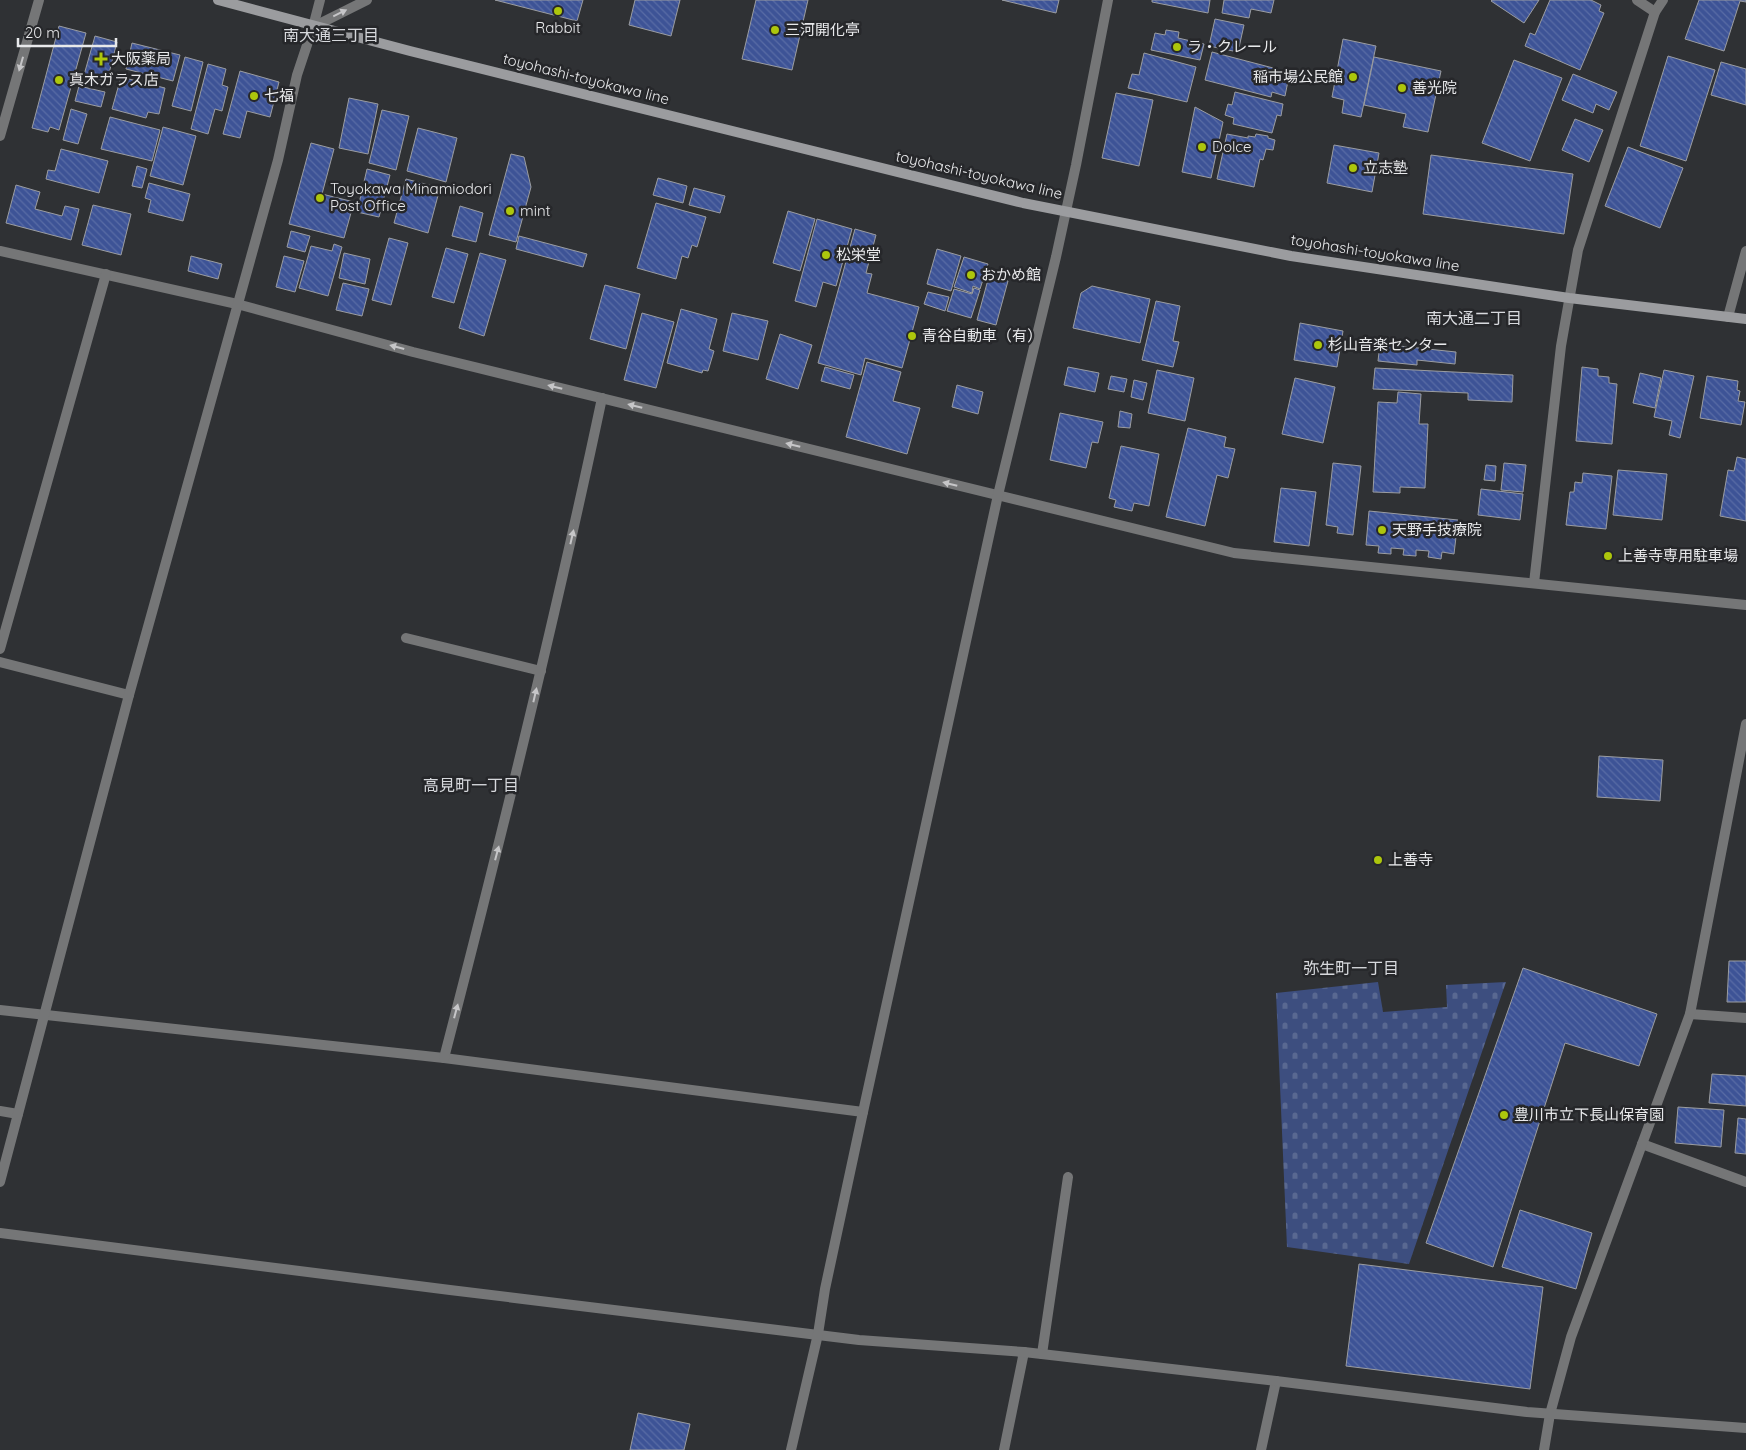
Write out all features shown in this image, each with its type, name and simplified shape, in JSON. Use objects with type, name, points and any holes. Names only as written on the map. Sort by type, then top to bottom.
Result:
[{"type":"main road","name":"toyohashi-toyokawa line","points":[[218,0],[313,27],[1023,203],[1290,256],[1569,298],[1746,319]]},
{"type":"street","points":[[0,136],[39,0]]},
{"type":"street","points":[[0,1182],[129,695],[184,503],[278,160],[298,75],[320,0]]},
{"type":"street","points":[[313,27],[367,0]]},
{"type":"street","points":[[792,1450],[818,1334],[827,1280],[863,1112],[998,495],[1076,166],[1108,0]]},
{"type":"street","points":[[1637,0],[1655,12]]},
{"type":"street","points":[[1534,583],[1561,346],[1578,250],[1655,12],[1663,0]]},
{"type":"street","points":[[0,251],[237,304],[413,352],[1234,553],[1746,605]]},
{"type":"street","points":[[1728,317],[1746,252]]},
{"type":"street","points":[[0,649],[106,274]]},
{"type":"street","points":[[444,1058],[499,844],[572,538],[602,398]]},
{"type":"street","points":[[406,638],[540,671]]},
{"type":"street","points":[[0,662],[129,695]]},
{"type":"street","points":[[1544,1450],[1550,1414],[1571,1337],[1690,1014],[1746,724]]},
{"type":"street","points":[[0,1010],[444,1058],[863,1112]]},
{"type":"street","points":[[1690,1014],[1746,1018]]},
{"type":"street","points":[[0,1111],[18,1114]]},
{"type":"street","points":[[1642,1144],[1746,1182]]},
{"type":"street","points":[[1042,1354],[1068,1177]]},
{"type":"street","points":[[0,1233],[859,1340],[1024,1352],[1550,1414],[1746,1428]]},
{"type":"street","points":[[1004,1450],[1024,1352]]},
{"type":"street","points":[[1261,1450],[1276,1381]]},
{"type":"green space","points":[[1378,982],[1383,1012],[1447,1007],[1446,985],[1506,982],[1409,1264],[1287,1247],[1276,993]]},
{"type":"building","name":"Rabbit","points":[[495,0],[583,0],[577,21]]},
{"type":"building","points":[[635,0],[680,0],[671,36],[629,25]]},
{"type":"building","name":"三河開化亭","points":[[756,0],[808,0],[792,70],[742,59]]},
{"type":"building","points":[[1002,0],[1059,0],[1056,13]]},
{"type":"building","points":[[1152,0],[1210,0],[1208,13],[1152,2]]},
{"type":"building","points":[[1224,0],[1274,0],[1271,13],[1251,9],[1249,18],[1222,13]]},
{"type":"building","points":[[1492,0],[1539,0],[1524,23]]},
{"type":"building","points":[[1550,0],[1591,0],[1601,5],[1599,11],[1604,13],[1580,70],[1525,46],[1530,33],[1535,35]]},
{"type":"building","points":[[1699,0],[1746,0],[1746,2],[1740,1],[1724,51],[1685,39]]},
{"type":"building","points":[[1215,19],[1244,25],[1238,52],[1209,46]]},
{"type":"building","name":"真木ガラス店","points":[[59,26],[86,33],[59,130],[50,127],[48,132],[32,128]]},
{"type":"building","name":"ラ・クレール","points":[[1166,30],[1179,32],[1178,38],[1204,44],[1200,60],[1151,50],[1155,33],[1165,35]]},
{"type":"building","name":"大阪薬局","points":[[95,36],[117,42],[107,81],[84,75]]},
{"type":"building","name":"稲市場公民館","points":[[1343,39],[1376,46],[1361,117],[1342,113],[1344,100],[1332,97]]},
{"type":"building","points":[[132,43],[180,55],[173,81],[126,69]]},
{"type":"building","points":[[1212,52],[1277,69],[1275,78],[1288,81],[1285,96],[1272,92],[1271,97],[1205,80]]},
{"type":"building","points":[[1144,53],[1196,67],[1187,102],[1128,88],[1132,74],[1139,75]]},
{"type":"building","points":[[1668,56],[1715,70],[1686,161],[1640,146]]},
{"type":"building","points":[[185,57],[203,62],[191,111],[172,106]]},
{"type":"building","name":"善光院","points":[[1374,57],[1441,71],[1428,132],[1403,127],[1406,114],[1364,105]]},
{"type":"building","points":[[1514,60],[1562,78],[1530,161],[1482,143]]},
{"type":"building","points":[[1721,62],[1746,69],[1746,105],[1711,95]]},
{"type":"building","points":[[208,64],[226,69],[222,85],[228,87],[222,111],[215,109],[208,134],[191,129]]},
{"type":"building","name":"七福","points":[[240,71],[279,82],[270,117],[247,111],[240,138],[223,134]]},
{"type":"building","points":[[1573,74],[1617,92],[1609,110],[1596,104],[1593,113],[1562,100]]},
{"type":"building","points":[[121,77],[165,88],[159,114],[148,112],[146,118],[112,109]]},
{"type":"building","points":[[79,86],[105,92],[101,107],[75,101]]},
{"type":"building","points":[[1235,92],[1283,104],[1281,116],[1277,115],[1272,133],[1233,124],[1234,118],[1225,115],[1228,104],[1232,105]]},
{"type":"building","points":[[1116,93],[1153,100],[1139,166],[1102,158]]},
{"type":"building","points":[[349,98],[378,104],[368,154],[339,148]]},
{"type":"building","name":"Dolce","points":[[1195,107],[1223,122],[1211,178],[1182,172]]},
{"type":"building","points":[[71,109],[87,114],[78,144],[63,140]]},
{"type":"building","points":[[382,110],[409,116],[396,170],[369,163]]},
{"type":"building","points":[[110,117],[160,130],[152,161],[101,149]]},
{"type":"building","points":[[1575,119],[1603,130],[1589,162],[1562,150]]},
{"type":"building","points":[[163,127],[196,136],[183,185],[150,176]]},
{"type":"building","points":[[418,128],[457,138],[446,182],[407,171]]},
{"type":"building","points":[[1227,134],[1248,138],[1248,136],[1255,137],[1256,134],[1268,136],[1268,138],[1275,140],[1273,150],[1266,149],[1263,160],[1260,159],[1254,187],[1217,179]]},
{"type":"building","points":[[311,143],[334,149],[322,194],[354,202],[344,238],[289,224]]},
{"type":"building","name":"立志塾","points":[[1334,145],[1379,153],[1372,192],[1327,183]]},
{"type":"building","points":[[1628,147],[1683,168],[1660,228],[1605,206]]},
{"type":"building","points":[[61,149],[108,161],[99,193],[46,179],[48,170],[55,171]]},
{"type":"building","name":"mint","points":[[511,154],[524,157],[531,187],[516,242],[489,235]]},
{"type":"building","points":[[1431,155],[1573,174],[1564,234],[1423,214]]},
{"type":"building","points":[[137,166],[147,169],[142,188],[132,186]]},
{"type":"building","points":[[367,169],[390,175],[379,217],[357,212]]},
{"type":"building","points":[[658,178],[687,186],[683,203],[653,195]]},
{"type":"building","points":[[406,179],[440,188],[428,233],[394,223]]},
{"type":"building","points":[[149,183],[190,194],[183,221],[148,212],[151,200],[145,198]]},
{"type":"building","points":[[16,185],[40,192],[35,209],[62,216],[65,206],[79,209],[71,240],[6,223]]},
{"type":"building","points":[[694,188],[725,196],[720,213],[689,205]]},
{"type":"building","points":[[656,203],[706,217],[697,247],[692,245],[688,258],[682,256],[676,279],[637,268]]},
{"type":"building","points":[[93,205],[131,214],[121,255],[82,245]]},
{"type":"building","points":[[460,206],[483,213],[476,242],[452,236]]},
{"type":"building","points":[[788,211],[815,219],[800,271],[773,263]]},
{"type":"building","name":"松栄堂","points":[[817,219],[852,229],[836,286],[823,282],[816,307],[795,301]]},
{"type":"building","points":[[855,229],[876,235],[866,273],[872,274],[867,293],[919,307],[902,368],[865,358],[861,375],[818,363]]},
{"type":"building","points":[[291,231],[310,236],[305,252],[287,247]]},
{"type":"building","points":[[519,236],[587,254],[583,267],[516,249]]},
{"type":"building","points":[[389,238],[408,243],[391,305],[372,300]]},
{"type":"building","points":[[334,244],[342,247],[328,296],[299,288],[311,246],[332,251]]},
{"type":"building","points":[[446,248],[468,254],[454,303],[432,297]]},
{"type":"building","points":[[937,249],[961,256],[951,291],[927,284]]},
{"type":"building","points":[[344,253],[370,259],[365,284],[339,278]]},
{"type":"building","points":[[480,253],[506,260],[484,336],[459,328]]},
{"type":"building","points":[[191,256],[222,264],[218,279],[188,271]]},
{"type":"building","points":[[284,256],[304,261],[295,292],[276,287]]},
{"type":"building","name":"おかめ館","points":[[964,257],[988,264],[980,289],[973,286],[972,293],[954,287]]},
{"type":"building","points":[[989,276],[1008,281],[996,325],[977,320]]},
{"type":"building","points":[[343,283],[369,289],[362,316],[336,310]]},
{"type":"building","points":[[605,285],[640,294],[626,349],[590,339]]},
{"type":"building","points":[[1092,286],[1150,299],[1140,343],[1073,328],[1081,293]]},
{"type":"building","points":[[974,288],[980,290],[971,318],[947,311],[954,289],[972,294]]},
{"type":"building","points":[[928,292],[949,297],[945,311],[924,304]]},
{"type":"building","points":[[1156,301],[1180,306],[1173,341],[1179,342],[1173,367],[1142,360]]},
{"type":"building","points":[[681,309],[717,319],[709,349],[714,351],[708,371],[703,370],[702,373],[667,363]]},
{"type":"building","points":[[642,313],[674,322],[656,388],[624,380]]},
{"type":"building","points":[[732,313],[768,321],[758,360],[723,351]]},
{"type":"building","name":"杉山音楽センター","points":[[1300,323],[1343,331],[1337,367],[1294,360]]},
{"type":"building","points":[[780,334],[812,345],[798,389],[766,379]]},
{"type":"building","points":[[1380,344],[1456,352],[1455,364],[1417,360],[1417,365],[1378,361]]},
{"type":"building","points":[[867,362],[901,372],[893,401],[920,408],[907,454],[846,437]]},
{"type":"building","points":[[825,367],[854,375],[850,389],[821,381]]},
{"type":"building","points":[[1068,367],[1099,373],[1095,392],[1064,385]]},
{"type":"building","points":[[1582,367],[1598,369],[1598,376],[1609,377],[1609,383],[1617,384],[1612,444],[1576,441]]},
{"type":"building","points":[[1375,368],[1513,375],[1512,402],[1468,400],[1468,393],[1373,389]]},
{"type":"building","points":[[1157,370],[1194,378],[1185,421],[1148,413]]},
{"type":"building","points":[[1664,370],[1694,376],[1680,438],[1669,435],[1672,421],[1654,417]]},
{"type":"building","points":[[1640,373],[1661,378],[1655,408],[1633,403]]},
{"type":"building","points":[[1111,376],[1127,379],[1124,392],[1108,389]]},
{"type":"building","points":[[1707,376],[1738,381],[1737,390],[1740,391],[1738,401],[1745,402],[1741,425],[1700,418]]},
{"type":"building","points":[[1295,378],[1335,387],[1323,443],[1282,434]]},
{"type":"building","points":[[1134,380],[1147,383],[1143,400],[1131,397]]},
{"type":"building","points":[[957,385],[983,392],[978,414],[952,407]]},
{"type":"building","points":[[1398,392],[1421,394],[1419,424],[1428,424],[1425,488],[1400,487],[1400,493],[1373,492],[1378,402],[1397,403]]},
{"type":"building","points":[[1120,411],[1132,414],[1130,428],[1118,427]]},
{"type":"building","points":[[1060,413],[1103,422],[1098,443],[1092,442],[1086,468],[1050,460]]},
{"type":"building","points":[[1188,428],[1226,437],[1224,447],[1235,449],[1228,478],[1217,475],[1205,526],[1166,517]]},
{"type":"building","points":[[1121,446],[1159,454],[1149,506],[1134,503],[1132,511],[1114,507],[1116,500],[1109,498]]},
{"type":"building","points":[[1737,457],[1746,459],[1746,521],[1720,516],[1728,470],[1734,471]]},
{"type":"building","points":[[1333,463],[1361,466],[1353,535],[1337,533],[1338,527],[1326,525]]},
{"type":"building","points":[[1504,463],[1526,465],[1523,492],[1501,490]]},
{"type":"building","points":[[1486,465],[1496,466],[1495,481],[1484,480]]},
{"type":"building","points":[[1618,470],[1667,474],[1662,520],[1613,515]]},
{"type":"building","points":[[1583,473],[1612,476],[1606,529],[1566,525],[1570,492],[1574,492],[1575,482],[1582,483]]},
{"type":"building","points":[[1281,488],[1316,492],[1309,546],[1274,542]]},
{"type":"building","points":[[1481,489],[1523,494],[1520,520],[1478,515]]},
{"type":"building","points":[[1369,511],[1458,520],[1454,554],[1442,552],[1441,559],[1428,557],[1429,551],[1416,550],[1416,556],[1403,555],[1404,549],[1391,548],[1391,554],[1378,553],[1379,546],[1366,545]]},
{"type":"building","points":[[1599,756],[1663,760],[1660,801],[1597,797]]},
{"type":"building","points":[[1729,961],[1746,961],[1746,1002],[1727,1002]]},
{"type":"building","points":[[1523,968],[1657,1014],[1639,1066],[1565,1043],[1493,1267],[1426,1243]]},
{"type":"building","points":[[1712,1074],[1746,1076],[1746,1106],[1709,1103]]},
{"type":"building","points":[[1678,1107],[1724,1110],[1721,1147],[1675,1143]]},
{"type":"building","points":[[1738,1118],[1746,1119],[1746,1154],[1735,1153]]},
{"type":"building","points":[[1520,1210],[1592,1233],[1576,1289],[1502,1267]]},
{"type":"building","points":[[1359,1264],[1543,1287],[1530,1389],[1346,1366]]},
{"type":"building","points":[[638,1413],[690,1424],[684,1450],[630,1450]]},
{"type":"place","name":"Rabbit","points":[[558,11]]},
{"type":"place","name":"三河開化亭","points":[[775,30]]},
{"type":"place","name":"ラ・クレール","points":[[1177,47]]},
{"type":"place","name":"大阪薬局","points":[[101,59]]},
{"type":"place","name":"稲市場公民館","points":[[1353,77]]},
{"type":"place","name":"真木ガラス店","points":[[59,80]]},
{"type":"place","name":"善光院","points":[[1402,88]]},
{"type":"place","name":"七福","points":[[254,96]]},
{"type":"place","name":"Dolce","points":[[1202,147]]},
{"type":"place","name":"立志塾","points":[[1353,168]]},
{"type":"place","name":"Toyokawa Minamiodori Post Office","points":[[320,198]]},
{"type":"place","name":"mint","points":[[510,211]]},
{"type":"place","name":"松栄堂","points":[[826,255]]},
{"type":"place","name":"おかめ館","points":[[971,275]]},
{"type":"place","name":"青谷自動車（有）","points":[[912,336]]},
{"type":"place","name":"杉山音楽センター","points":[[1318,345]]},
{"type":"place","name":"天野手技療院","points":[[1382,530]]},
{"type":"place","name":"上善寺専用駐車場","points":[[1608,556]]},
{"type":"place","name":"上善寺","points":[[1378,860]]},
{"type":"place","name":"豊川市立下長山保育園","points":[[1504,1115]]},
{"type":"district","name":"南大通三丁目","points":[[331,35]]},
{"type":"district","name":"南大通二丁目","points":[[1474,318]]},
{"type":"district","name":"高見町一丁目","points":[[471,785]]},
{"type":"district","name":"弥生町一丁目","points":[[1351,968]]}]
